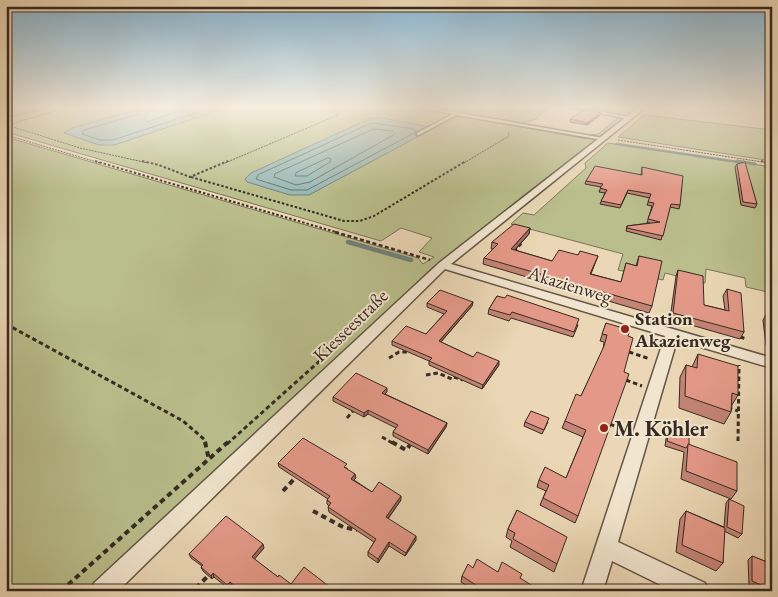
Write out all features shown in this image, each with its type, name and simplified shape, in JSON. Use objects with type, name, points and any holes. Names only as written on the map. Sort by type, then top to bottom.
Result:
[{"type":"street","name":"Kiesseestraße","points":[[102,591],[438,263],[609,135]]},
{"type":"street","name":"Akazienweg","points":[[438,263],[772,364]]},
{"type":"street","points":[[592,591],[672,334]]},
{"type":"street","points":[[606,547],[697,591]]},
{"type":"lane","points":[[579,135],[604,139]]},
{"type":"path","points":[[6,135],[438,263]]},
{"type":"path","points":[[38,135],[80,148],[159,165],[190,177],[344,222],[360,221],[374,216],[509,135]]},
{"type":"path","points":[[190,177],[291,135]]},
{"type":"path","points":[[604,139],[772,163]]},
{"type":"path","points":[[513,240],[522,243],[513,250]]},
{"type":"path","points":[[519,246],[521,253]]},
{"type":"path","points":[[424,267],[438,263]]},
{"type":"path","points":[[6,324],[182,421],[205,440],[209,460]]},
{"type":"path","points":[[740,337],[747,339]]},
{"type":"path","points":[[389,358],[398,352],[409,352]]},
{"type":"path","points":[[629,352],[663,363]]},
{"type":"path","points":[[61,591],[328,354]]},
{"type":"path","points":[[738,441],[739,354]]},
{"type":"path","points":[[426,375],[438,373],[452,379],[454,377],[463,380]]},
{"type":"path","points":[[620,378],[655,391]]},
{"type":"path","points":[[724,406],[738,411]]},
{"type":"path","points":[[347,418],[353,411]]},
{"type":"path","points":[[607,423],[640,437]]},
{"type":"path","points":[[382,437],[406,450],[410,445]]},
{"type":"path","points":[[283,491],[295,478]]},
{"type":"path","points":[[313,511],[343,527],[357,530]]},
{"type":"path","points":[[196,588],[210,573]]},
{"type":"green space","points":[[16,135],[565,135],[587,139],[589,135],[604,135],[432,268],[89,591],[6,591],[6,137],[418,258],[423,264],[434,257],[419,252],[432,238],[401,228],[381,241]]},
{"type":"green space","points":[[621,135],[772,135],[772,161],[618,137]]},
{"type":"green space","points":[[608,143],[772,167],[772,293],[746,287],[745,278],[706,269],[705,283],[665,273],[663,280],[618,270],[623,254],[511,224],[523,213],[534,215],[586,168],[585,163]]},
{"type":"water","points":[[69,135],[145,135],[114,145],[99,145]]},
{"type":"water","points":[[334,135],[421,135],[309,195],[290,195],[247,182],[245,179],[251,173]]},
{"type":"building","points":[[745,162],[757,204],[743,202],[737,164]]},
{"type":"building","points":[[595,166],[642,175],[642,167],[683,176],[680,205],[671,204],[663,236],[627,228],[627,226],[660,222],[648,219],[654,203],[648,202],[651,194],[628,190],[621,205],[601,201],[607,190],[600,188],[603,184],[586,181]]},
{"type":"building","points":[[514,224],[530,228],[511,249],[552,261],[559,250],[578,255],[580,251],[598,256],[590,274],[621,282],[626,263],[637,266],[639,256],[662,261],[652,306],[484,258],[498,244],[492,242]]},
{"type":"building","points":[[678,270],[703,276],[704,305],[729,311],[727,289],[741,293],[744,332],[673,313]]},
{"type":"building","points":[[440,290],[473,302],[439,341],[473,357],[477,352],[499,361],[483,385],[429,361],[432,358],[392,341],[406,326],[426,334],[447,311],[427,303]]},
{"type":"building","points":[[507,295],[579,319],[574,332],[512,312],[510,315],[489,309],[497,296],[505,298]]},
{"type":"building","points":[[606,323],[630,330],[628,336],[633,338],[624,372],[629,374],[578,516],[543,498],[549,485],[539,480],[545,467],[566,478],[586,430],[565,421],[576,394],[581,396],[604,346],[607,335],[602,334]]},
{"type":"building","points":[[698,354],[738,366],[738,395],[732,393],[731,412],[685,396],[686,365],[697,368]]},
{"type":"building","points":[[356,373],[387,388],[382,393],[447,423],[428,450],[393,432],[398,425],[368,410],[364,413],[333,397]]},
{"type":"building","points":[[531,411],[549,418],[544,430],[525,422]]},
{"type":"building","points":[[669,428],[689,435],[689,444],[686,448],[667,441]]},
{"type":"building","points":[[303,438],[347,464],[344,467],[355,474],[351,479],[372,492],[379,482],[401,496],[386,517],[416,536],[406,553],[389,542],[378,559],[368,552],[376,539],[328,507],[331,503],[327,500],[330,496],[278,463]]},
{"type":"building","points":[[688,444],[737,462],[737,491],[686,471]]},
{"type":"building","points":[[729,499],[744,506],[742,534],[727,527]]},
{"type":"building","points":[[517,510],[567,537],[557,564],[513,539],[515,533],[508,529]]},
{"type":"building","points":[[686,511],[725,528],[723,563],[682,545]]},
{"type":"building","points":[[226,516],[263,544],[252,557],[278,577],[279,575],[291,584],[304,567],[335,591],[241,591],[230,582],[227,585],[213,573],[211,576],[201,567],[203,565],[189,554]]},
{"type":"building","points":[[752,556],[772,564],[772,590],[752,581]]},
{"type":"building","points":[[477,559],[498,572],[502,562],[522,574],[520,578],[541,591],[485,591],[462,576],[468,564],[473,568]]},
{"type":"waterway","points":[[617,144],[745,163]]},
{"type":"waterway","points":[[737,161],[755,164]]},
{"type":"waterway","points":[[765,166],[772,167]]},
{"type":"waterway","points":[[348,242],[411,260]]},
{"type":"place","name":"Station Akazienweg","points":[[625,329]]},
{"type":"place","name":"M. Köhler","points":[[604,428]]}]
